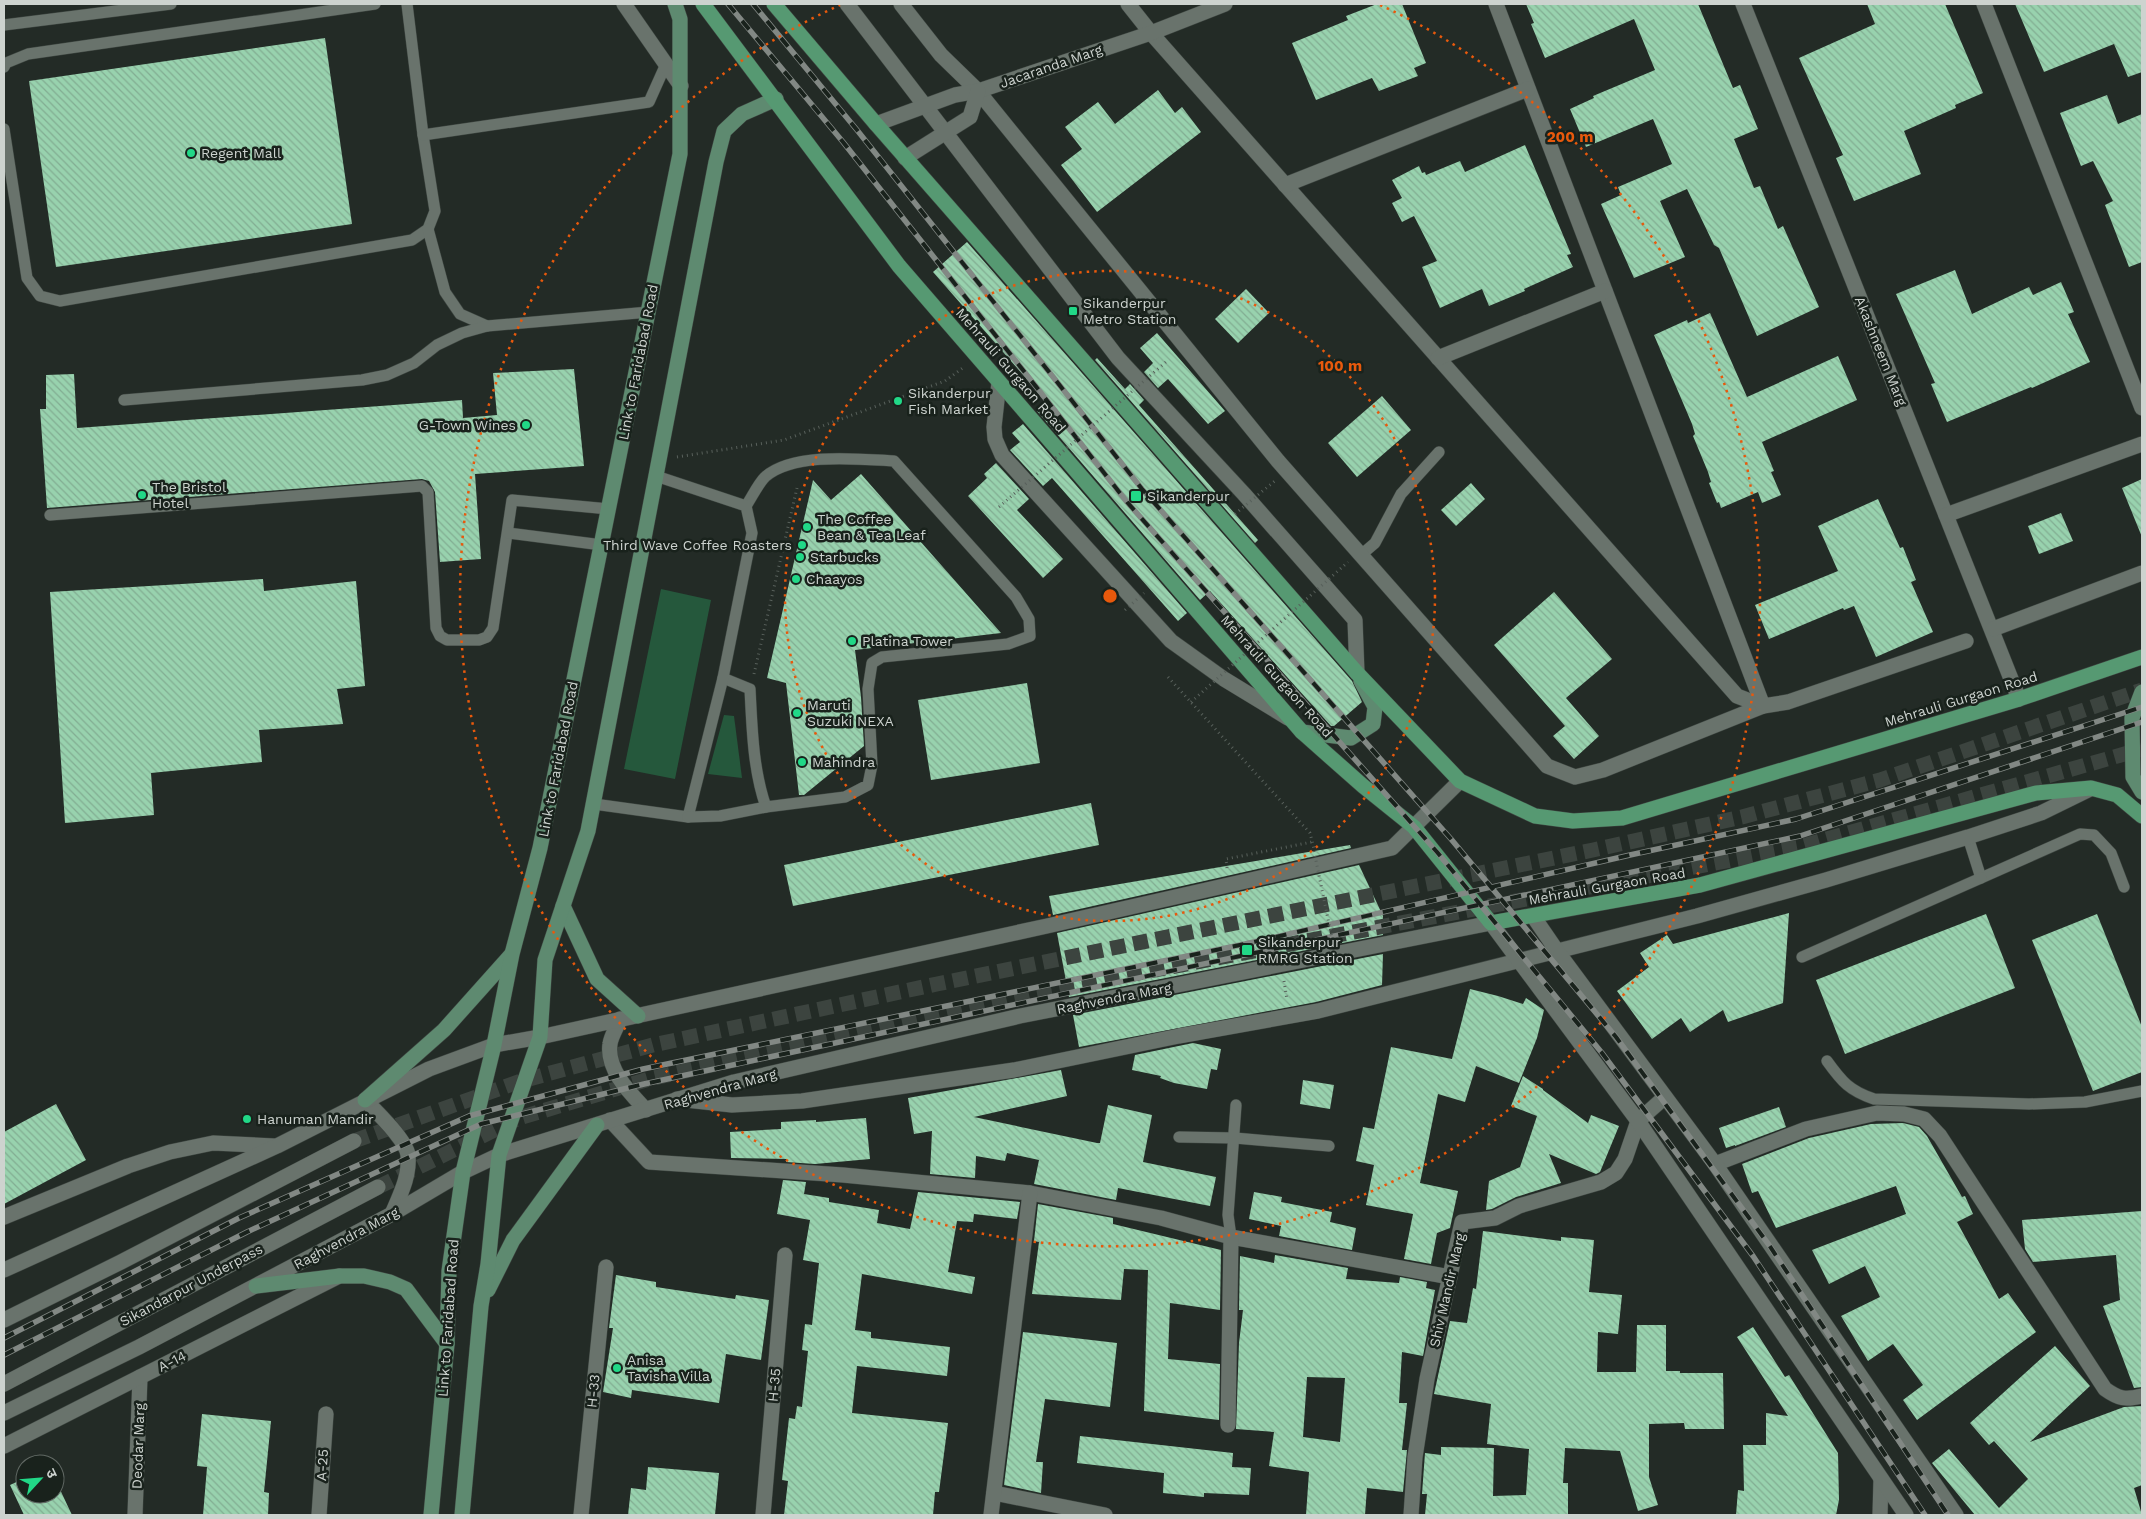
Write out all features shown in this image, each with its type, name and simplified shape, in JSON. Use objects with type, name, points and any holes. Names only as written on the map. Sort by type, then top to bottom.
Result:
[{"type":"highway","name":"Mehrauli Gurgaon Road","points":[[703,4],[776,99],[899,266],[1297,726],[1363,786],[1414,827],[1491,923],[1700,885],[2036,793],[2091,788],[2117,795],[2142,816]]},
{"type":"highway","name":"Mehrauli Gurgaon Road","points":[[774,4],[876,124],[1357,673],[1460,780],[1535,816],[1573,821],[1622,818],[2020,699],[2142,658]]},
{"type":"main road","name":"Link to Faridabad Road","points":[[431,1515],[447,1344],[449,1271],[464,1172],[494,1045],[512,954],[540,848],[680,154],[680,19],[676,4]]},
{"type":"main road","points":[[462,1515],[480,1306],[488,1264],[499,1155],[540,1037],[545,960],[588,831],[594,804],[716,162],[724,131],[742,114],[776,99]]},
{"type":"main road","points":[[1297,726],[1351,738],[1373,724],[1375,708],[1357,673]]},
{"type":"main road","points":[[2142,692],[2132,718],[2133,777],[2142,792]]},
{"type":"main road","points":[[563,906],[597,979],[638,1016]]},
{"type":"main road","points":[[365,1100],[444,1030],[512,954]]},
{"type":"main road","points":[[480,1306],[513,1240],[603,1123]]},
{"type":"main road","points":[[256,1286],[340,1276],[364,1276],[390,1282],[406,1289],[447,1344]]},
{"type":"street","points":[[624,4],[681,86]]},
{"type":"street","points":[[847,4],[927,106],[1118,358],[1244,494],[1355,620],[1357,673]]},
{"type":"street","points":[[901,4],[942,55],[978,91],[1354,558],[1547,766],[1575,777],[1603,770],[1764,706],[1788,702],[1966,641]]},
{"type":"street","points":[[1128,4],[1151,33],[1737,696],[1764,706]]},
{"type":"street","name":"Jacaranda Marg","points":[[876,124],[955,95],[978,91],[1151,33],[1225,4]]},
{"type":"street","points":[[1496,4],[1764,706]]},
{"type":"street","name":"Akashneem Marg","points":[[1743,4],[2020,699]]},
{"type":"street","points":[[1984,4],[2142,408]]},
{"type":"street","points":[[1285,185],[1528,89]]},
{"type":"street","points":[[906,158],[970,116],[978,91]]},
{"type":"street","points":[[1438,358],[1605,291]]},
{"type":"street","points":[[1000,382],[994,428],[995,439],[1002,455],[1170,641],[1297,726]]},
{"type":"street","points":[[1946,515],[2142,444]]},
{"type":"street","points":[[1993,628],[2142,573]]},
{"type":"street","points":[[4,1270],[277,1146],[428,1069],[494,1045],[638,1016],[1392,848],[1460,780]]},
{"type":"street","points":[[676,1099],[732,1105],[802,1101],[1014,1070],[1142,1043],[1318,1011],[1697,916],[1968,837],[2041,813],[2091,788]]},
{"type":"street","points":[[1533,916],[1715,1164],[1956,1515]]},
{"type":"street","points":[[1491,923],[1638,1121],[1906,1515]]},
{"type":"street","name":"Raghvendra Marg","points":[[4,1413],[140,1347],[392,1214],[464,1172],[499,1155],[734,1082],[1020,1016],[1491,923]]},
{"type":"street","points":[[620,1019],[610,1045],[613,1067],[622,1086],[646,1110]]},
{"type":"street","points":[[1638,1121],[1664,1097]]},
{"type":"street","points":[[365,1100],[388,1122],[408,1153],[405,1184],[392,1214]]},
{"type":"street","points":[[1715,1164],[1815,1127],[1877,1113],[1904,1114],[1924,1119],[1940,1136],[2105,1389],[2117,1398],[2142,1396]]},
{"type":"street","name":"Shiv Mandir Marg","points":[[1411,1515],[1418,1437],[1428,1379],[1462,1222],[1495,1218],[1519,1206],[1601,1182],[1616,1173],[1625,1159],[1638,1121]]},
{"type":"street","points":[[603,1123],[649,1162],[843,1176],[1030,1193],[1161,1218],[1230,1237],[1450,1277]]},
{"type":"street","points":[[4,1320],[121,1262],[354,1141]]},
{"type":"street","points":[[4,1217],[128,1166],[170,1152],[213,1143],[277,1146]]},
{"type":"street","name":"Sikandarpur Underpass","points":[[4,1384],[378,1187]]},
{"type":"street","points":[[991,1515],[1030,1193]]},
{"type":"street","points":[[1228,1425],[1230,1237]]},
{"type":"street","name":"H-35","points":[[763,1515],[785,1255]]},
{"type":"street","name":"H-33","points":[[581,1515],[606,1267]]},
{"type":"street","name":"A-14","points":[[4,1446],[340,1276]]},
{"type":"street","name":"Deodar Marg","points":[[136,1515],[140,1377]]},
{"type":"street","name":"A-25","points":[[319,1515],[326,1414]]},
{"type":"street","points":[[1880,1478],[1880,1515]]},
{"type":"street","points":[[994,1494],[1105,1515]]},
{"type":"lane","points":[[4,26],[171,4]]},
{"type":"lane","points":[[4,67],[6,63],[28,54],[375,4]]},
{"type":"lane","points":[[4,129],[27,278],[40,296],[60,301],[412,240],[428,229],[435,212],[423,135],[407,4]]},
{"type":"lane","points":[[423,135],[649,102],[666,64]]},
{"type":"lane","points":[[428,229],[445,292],[460,314],[487,326]]},
{"type":"lane","points":[[124,400],[362,380],[387,375],[414,363],[437,345],[462,333],[487,326],[649,312]]},
{"type":"lane","points":[[1354,558],[1375,543],[1401,494],[1439,452]]},
{"type":"lane","points":[[594,804],[688,818],[720,816],[766,806],[845,796],[868,786],[872,765],[868,689],[872,664],[882,657],[1008,644],[1030,636],[1029,619],[1016,597],[894,460],[832,458],[787,464],[765,477],[746,506],[752,533],[723,678],[688,818]]},
{"type":"lane","points":[[656,476],[746,506]]},
{"type":"lane","points":[[50,515],[422,486],[428,492],[436,628],[440,636],[447,640],[479,640],[487,636],[493,628],[512,500],[609,509]]},
{"type":"lane","points":[[508,533],[602,545]]},
{"type":"lane","points":[[723,678],[750,689],[751,717],[760,789],[766,806]]},
{"type":"lane","points":[[1802,957],[2080,834],[2094,835],[2111,853],[2124,887]]},
{"type":"lane","points":[[1968,837],[1981,878]]},
{"type":"lane","points":[[1827,1061],[1840,1079],[1856,1092],[1874,1099],[2038,1104],[2085,1102],[2142,1091]]},
{"type":"lane","points":[[1230,1237],[1228,1215],[1236,1105]]},
{"type":"lane","points":[[1179,1137],[1235,1138],[1329,1146]]},
{"type":"path","points":[[659,459],[784,440],[945,381],[978,357]]},
{"type":"path","points":[[999,507],[1167,361]]},
{"type":"path","points":[[1235,514],[1276,480]]},
{"type":"path","points":[[750,689],[798,488]]},
{"type":"path","points":[[1191,702],[1354,558]]},
{"type":"path","points":[[1125,610],[1144,593]]},
{"type":"path","points":[[1168,677],[1310,833],[1338,968]]},
{"type":"path","points":[[1229,875],[1226,859],[1312,842]]},
{"type":"green space","points":[[661,589],[711,600],[675,779],[624,769]]},
{"type":"green space","points":[[724,715],[734,716],[742,778],[708,774]]},
{"type":"building","points":[[1377,4],[1402,4],[1426,63],[1414,68],[1418,76],[1379,91],[1372,78],[1316,100],[1292,43],[1348,20],[1346,16]]},
{"type":"building","points":[[1526,4],[1698,4],[1733,88],[1740,85],[1758,129],[1734,139],[1754,188],[1760,186],[1778,229],[1783,226],[1819,307],[1757,336],[1719,248],[1714,245],[1687,189],[1660,201],[1685,257],[1634,278],[1601,204],[1621,195],[1618,187],[1672,164],[1653,119],[1586,147],[1570,109],[1594,98],[1593,96],[1655,70],[1634,19],[1545,58],[1531,24],[1534,23]]},
{"type":"building","points":[[1867,4],[1945,4],[1983,93],[1955,105],[1956,108],[1904,131],[1921,174],[1854,201],[1836,158],[1843,155],[1799,58],[1875,24]]},
{"type":"building","points":[[2015,4],[2142,4],[2142,72],[2128,77],[2114,44],[2044,72]]},
{"type":"building","name":"Regent Mall","points":[[325,38],[352,224],[56,267],[29,81]]},
{"type":"building","points":[[1158,90],[1175,113],[1182,107],[1201,132],[1097,212],[1061,165],[1082,149],[1065,127],[1098,102],[1115,124]]},
{"type":"building","points":[[2107,95],[2118,124],[2142,114],[2142,262],[2129,267],[2105,205],[2113,201],[2093,161],[2081,166],[2060,113]]},
{"type":"building","points":[[1525,145],[1571,254],[1567,255],[1573,267],[1524,289],[1525,291],[1489,306],[1482,289],[1440,308],[1422,267],[1437,261],[1414,216],[1402,222],[1392,203],[1402,198],[1392,180],[1419,166],[1422,173],[1425,172],[1426,175],[1460,161],[1465,172]]},
{"type":"building","points":[[967,242],[1352,681],[1362,702],[1334,726],[1331,726],[1210,591],[1200,600],[1037,411],[1047,402],[933,272]]},
{"type":"building","points":[[1955,270],[1972,314],[2029,287],[2033,295],[2061,282],[2074,312],[2068,314],[2090,362],[2032,388],[1947,422],[1931,384],[1935,383],[1896,294]]},
{"type":"building","points":[[1246,289],[1269,313],[1238,343],[1215,319]]},
{"type":"building","points":[[1710,313],[1747,397],[1838,356],[1857,400],[1762,442],[1774,471],[1771,472],[1781,495],[1762,503],[1758,492],[1721,508],[1719,502],[1717,503],[1709,483],[1711,482],[1708,472],[1693,436],[1695,434],[1692,424],[1654,335],[1687,320],[1688,323]]},
{"type":"building","points":[[1157,333],[1225,411],[1208,424],[1168,379],[1158,388],[1144,372],[1153,363],[1140,348]]},
{"type":"building","points":[[1097,358],[1125,389],[1130,384],[1144,400],[1139,405],[1258,540],[1255,543],[1095,360]]},
{"type":"building","name":"The Bristol Hotel","points":[[574,369],[584,466],[475,474],[481,559],[440,562],[435,492],[429,481],[422,479],[47,508],[40,409],[46,409],[46,375],[74,374],[77,428],[462,400],[463,418],[497,415],[493,373]]},
{"type":"building","points":[[1382,396],[1411,430],[1357,477],[1328,443]]},
{"type":"building","points":[[1023,424],[1187,613],[1178,621],[1052,478],[1043,486],[1010,450],[1020,442],[1012,433]]},
{"type":"building","points":[[996,463],[1029,499],[1017,510],[1063,559],[1043,578],[968,496],[987,478],[984,474]]},
{"type":"building","name":"Platina Tower","points":[[861,474],[1001,633],[855,650],[861,697],[864,746],[804,795],[799,795],[786,683],[767,678],[813,480],[831,500]]},
{"type":"building","points":[[2142,479],[2142,537],[2122,488]]},
{"type":"building","points":[[1471,483],[1485,499],[1456,526],[1441,510]]},
{"type":"building","points":[[1878,499],[1900,548],[1903,547],[1916,580],[1911,582],[1933,632],[1876,657],[1854,606],[1844,610],[1843,608],[1769,639],[1755,605],[1838,571],[1818,526]]},
{"type":"building","points":[[2061,513],[2073,541],[2039,554],[2028,526]]},
{"type":"building","points":[[263,579],[264,591],[356,581],[365,686],[337,689],[343,724],[259,730],[262,762],[151,773],[154,815],[65,823],[50,592]]},
{"type":"building","points":[[1554,592],[1612,659],[1566,698],[1599,736],[1574,759],[1553,736],[1565,726],[1494,645]]},
{"type":"building","points":[[1027,683],[1040,763],[931,780],[918,700]]},
{"type":"building","points":[[1091,803],[1099,845],[793,906],[784,865]]},
{"type":"building","points":[[1350,845],[1351,848],[1053,915],[1049,896]]},
{"type":"building","points":[[1359,865],[1383,916],[1383,935],[1069,997],[1057,933]]},
{"type":"building","points":[[1789,913],[1783,1003],[1728,1022],[1723,1010],[1690,1032],[1681,1018],[1652,1039],[1617,991],[1649,967],[1640,953],[1667,935],[1673,944]]},
{"type":"building","points":[[1986,914],[2015,988],[1845,1054],[1816,980]]},
{"type":"building","points":[[2097,914],[2142,1027],[2142,1072],[2093,1091],[2032,940]]},
{"type":"building","points":[[1383,954],[1382,985],[1316,1002],[1079,1047],[1073,1015]]},
{"type":"building","points":[[1470,989],[1523,1004],[1526,998],[1544,1010],[1537,1038],[1519,1083],[1476,1066],[1465,1102],[1438,1094],[1420,1183],[1458,1191],[1450,1228],[1437,1233],[1431,1264],[1404,1259],[1413,1214],[1366,1205],[1374,1165],[1356,1161],[1363,1127],[1374,1129],[1391,1047],[1452,1059]]},
{"type":"building","points":[[1193,1043],[1221,1049],[1217,1070],[1211,1069],[1207,1089],[1174,1083],[1160,1078],[1161,1076],[1132,1070],[1135,1055]]},
{"type":"building","points":[[1061,1070],[1067,1096],[974,1117],[1100,1143],[1108,1105],[1152,1115],[1143,1162],[1216,1177],[1210,1206],[1118,1188],[1116,1200],[1034,1184],[1039,1160],[1007,1153],[1005,1161],[976,1156],[975,1178],[930,1174],[932,1131],[914,1134],[908,1098]]},
{"type":"building","points":[[1523,1076],[1588,1123],[1591,1115],[1619,1126],[1600,1172],[1596,1174],[1549,1154],[1561,1183],[1516,1197],[1486,1210],[1489,1181],[1520,1167],[1537,1116],[1511,1106]]},
{"type":"building","points":[[1303,1080],[1334,1085],[1330,1109],[1300,1104]]},
{"type":"building","points":[[56,1104],[86,1160],[4,1204],[4,1132]]},
{"type":"building","points":[[1779,1107],[1786,1127],[1726,1148],[1719,1128]]},
{"type":"building","points":[[866,1118],[870,1159],[815,1164],[786,1162],[787,1159],[731,1158],[730,1132],[781,1129],[781,1122],[816,1120],[816,1122]]},
{"type":"building","points":[[1903,1123],[1919,1127],[1927,1136],[1962,1197],[1965,1196],[1973,1214],[1957,1222],[1999,1299],[2008,1293],[2036,1332],[1917,1420],[1903,1400],[1923,1385],[1893,1344],[1868,1361],[1841,1316],[1880,1297],[1865,1266],[1829,1284],[1812,1250],[1906,1214],[1896,1186],[1776,1228],[1758,1191],[1752,1193],[1742,1164],[1809,1138],[1871,1124]]},
{"type":"building","points":[[783,1180],[806,1182],[804,1194],[829,1198],[829,1202],[879,1210],[877,1223],[910,1229],[918,1192],[1020,1202],[1017,1219],[974,1214],[973,1222],[957,1221],[948,1272],[975,1277],[972,1294],[862,1274],[855,1330],[871,1332],[871,1338],[950,1347],[947,1376],[857,1366],[852,1413],[948,1423],[939,1492],[935,1492],[933,1515],[784,1515],[788,1481],[782,1480],[789,1418],[795,1419],[797,1406],[802,1407],[808,1351],[802,1350],[805,1324],[812,1325],[819,1263],[803,1260],[810,1220],[777,1214]]},
{"type":"building","points":[[1254,1192],[1282,1197],[1281,1202],[1332,1212],[1330,1222],[1356,1228],[1352,1250],[1279,1236],[1281,1226],[1249,1219]]},
{"type":"building","points":[[1038,1204],[1113,1218],[1113,1224],[1221,1250],[1220,1310],[1170,1303],[1168,1359],[1220,1364],[1219,1420],[1144,1411],[1148,1270],[1124,1269],[1121,1300],[1032,1294],[1039,1242],[1034,1241]]},
{"type":"building","points":[[2142,1211],[2142,1387],[2134,1388],[2103,1306],[2120,1300],[2116,1255],[2033,1262],[2025,1249],[2022,1220]]},
{"type":"building","points":[[1483,1231],[1561,1241],[1561,1237],[1594,1240],[1589,1292],[1622,1295],[1618,1334],[1598,1332],[1597,1372],[1636,1372],[1637,1325],[1666,1325],[1666,1371],[1680,1371],[1680,1373],[1723,1373],[1724,1429],[1685,1429],[1684,1423],[1649,1424],[1649,1477],[1658,1505],[1638,1511],[1620,1451],[1565,1448],[1563,1483],[1568,1483],[1568,1515],[1425,1515],[1427,1494],[1422,1494],[1425,1453],[1441,1455],[1441,1447],[1494,1448],[1493,1496],[1526,1495],[1529,1449],[1487,1444],[1491,1404],[1434,1394],[1450,1321],[1467,1323],[1473,1288],[1476,1289]]},
{"type":"building","points":[[1275,1255],[1348,1268],[1346,1279],[1399,1283],[1400,1277],[1427,1282],[1426,1288],[1435,1290],[1423,1356],[1402,1352],[1399,1403],[1407,1403],[1402,1450],[1407,1450],[1403,1492],[1367,1488],[1365,1515],[1306,1515],[1309,1472],[1269,1466],[1274,1432],[1236,1429],[1239,1343],[1243,1310],[1239,1310],[1240,1256],[1274,1263]],"holes":[[[1307,1377],[1345,1378],[1340,1442],[1303,1437]]]},
{"type":"building","points":[[616,1275],[656,1282],[656,1287],[735,1299],[736,1295],[769,1300],[761,1360],[726,1354],[719,1403],[632,1390],[631,1398],[603,1392],[613,1328],[609,1328]]},
{"type":"building","points":[[1753,1327],[1785,1377],[1789,1375],[1838,1453],[1839,1500],[1836,1515],[1736,1515],[1738,1490],[1744,1491],[1743,1445],[1766,1445],[1766,1413],[1788,1416],[1737,1337]]},
{"type":"building","points":[[1023,1332],[1117,1343],[1110,1407],[1045,1399],[1036,1462],[1043,1462],[1041,1493],[1004,1485]]},
{"type":"building","points":[[2055,1346],[2090,1386],[2030,1442],[2124,1407],[2142,1406],[2142,1485],[2134,1488],[2142,1515],[1975,1515],[1932,1463],[1949,1449],[1999,1508],[2028,1479],[1994,1441],[1989,1445],[1970,1423]]},
{"type":"building","points":[[202,1414],[271,1421],[264,1492],[269,1493],[268,1515],[203,1515],[207,1467],[197,1466]]},
{"type":"building","points":[[1080,1436],[1233,1453],[1232,1467],[1251,1468],[1249,1495],[1204,1493],[1204,1497],[1163,1493],[1164,1473],[1077,1463]]},
{"type":"building","points":[[648,1467],[719,1473],[715,1515],[628,1515],[631,1488],[646,1490]]},
{"type":"building","points":[[15,1483],[15,1496],[10,1485]]},
{"type":"building","points":[[65,1500],[72,1515],[24,1515],[19,1504],[65,1504]]},
{"type":"tunnel","points":[[354,1141],[518,1082],[653,1045],[937,984],[1593,850],[1742,817],[1880,780],[2142,690]]},
{"type":"tunnel","points":[[378,1187],[519,1118],[649,1079],[1034,993],[1799,847],[2142,749]]},
{"type":"railway","points":[[728,4],[843,142],[1127,502],[1437,852],[1602,1053],[1753,1256],[1925,1515]]},
{"type":"railway","points":[[753,4],[857,130],[1142,489],[1451,839],[1616,1037],[1769,1245],[1948,1515]]},
{"type":"railway","points":[[4,1338],[239,1218],[469,1116],[643,1069],[1245,944],[1630,855],[1796,819],[2142,707]]},
{"type":"railway","points":[[4,1355],[247,1232],[481,1124],[644,1084],[1800,836],[2142,722]]},
{"type":"place","name":"Regent Mall","points":[[191,153]]},
{"type":"place","name":"Sikanderpur Metro Station","points":[[1073,311]]},
{"type":"place","name":"Sikanderpur Fish Market","points":[[898,401]]},
{"type":"place","name":"G-Town Wines","points":[[526,425]]},
{"type":"place","name":"The Bristol Hotel","points":[[142,495]]},
{"type":"place","name":"Sikanderpur","points":[[1136,496]]},
{"type":"place","name":"The Coffee Bean & Tea Leaf","points":[[807,527]]},
{"type":"place","name":"Third Wave Coffee Roasters","points":[[802,545]]},
{"type":"place","name":"Starbucks","points":[[800,557]]},
{"type":"place","name":"Chaayos","points":[[796,579]]},
{"type":"place","name":"Platina Tower","points":[[852,641]]},
{"type":"place","name":"Maruti Suzuki NEXA","points":[[797,713]]},
{"type":"place","name":"Mahindra","points":[[802,762]]},
{"type":"place","name":"Sikanderpur RMRG Station","points":[[1247,950]]},
{"type":"place","name":"Hanuman Mandir","points":[[247,1119]]},
{"type":"place","name":"Anisa Tavisha Villa","points":[[617,1368]]}]
